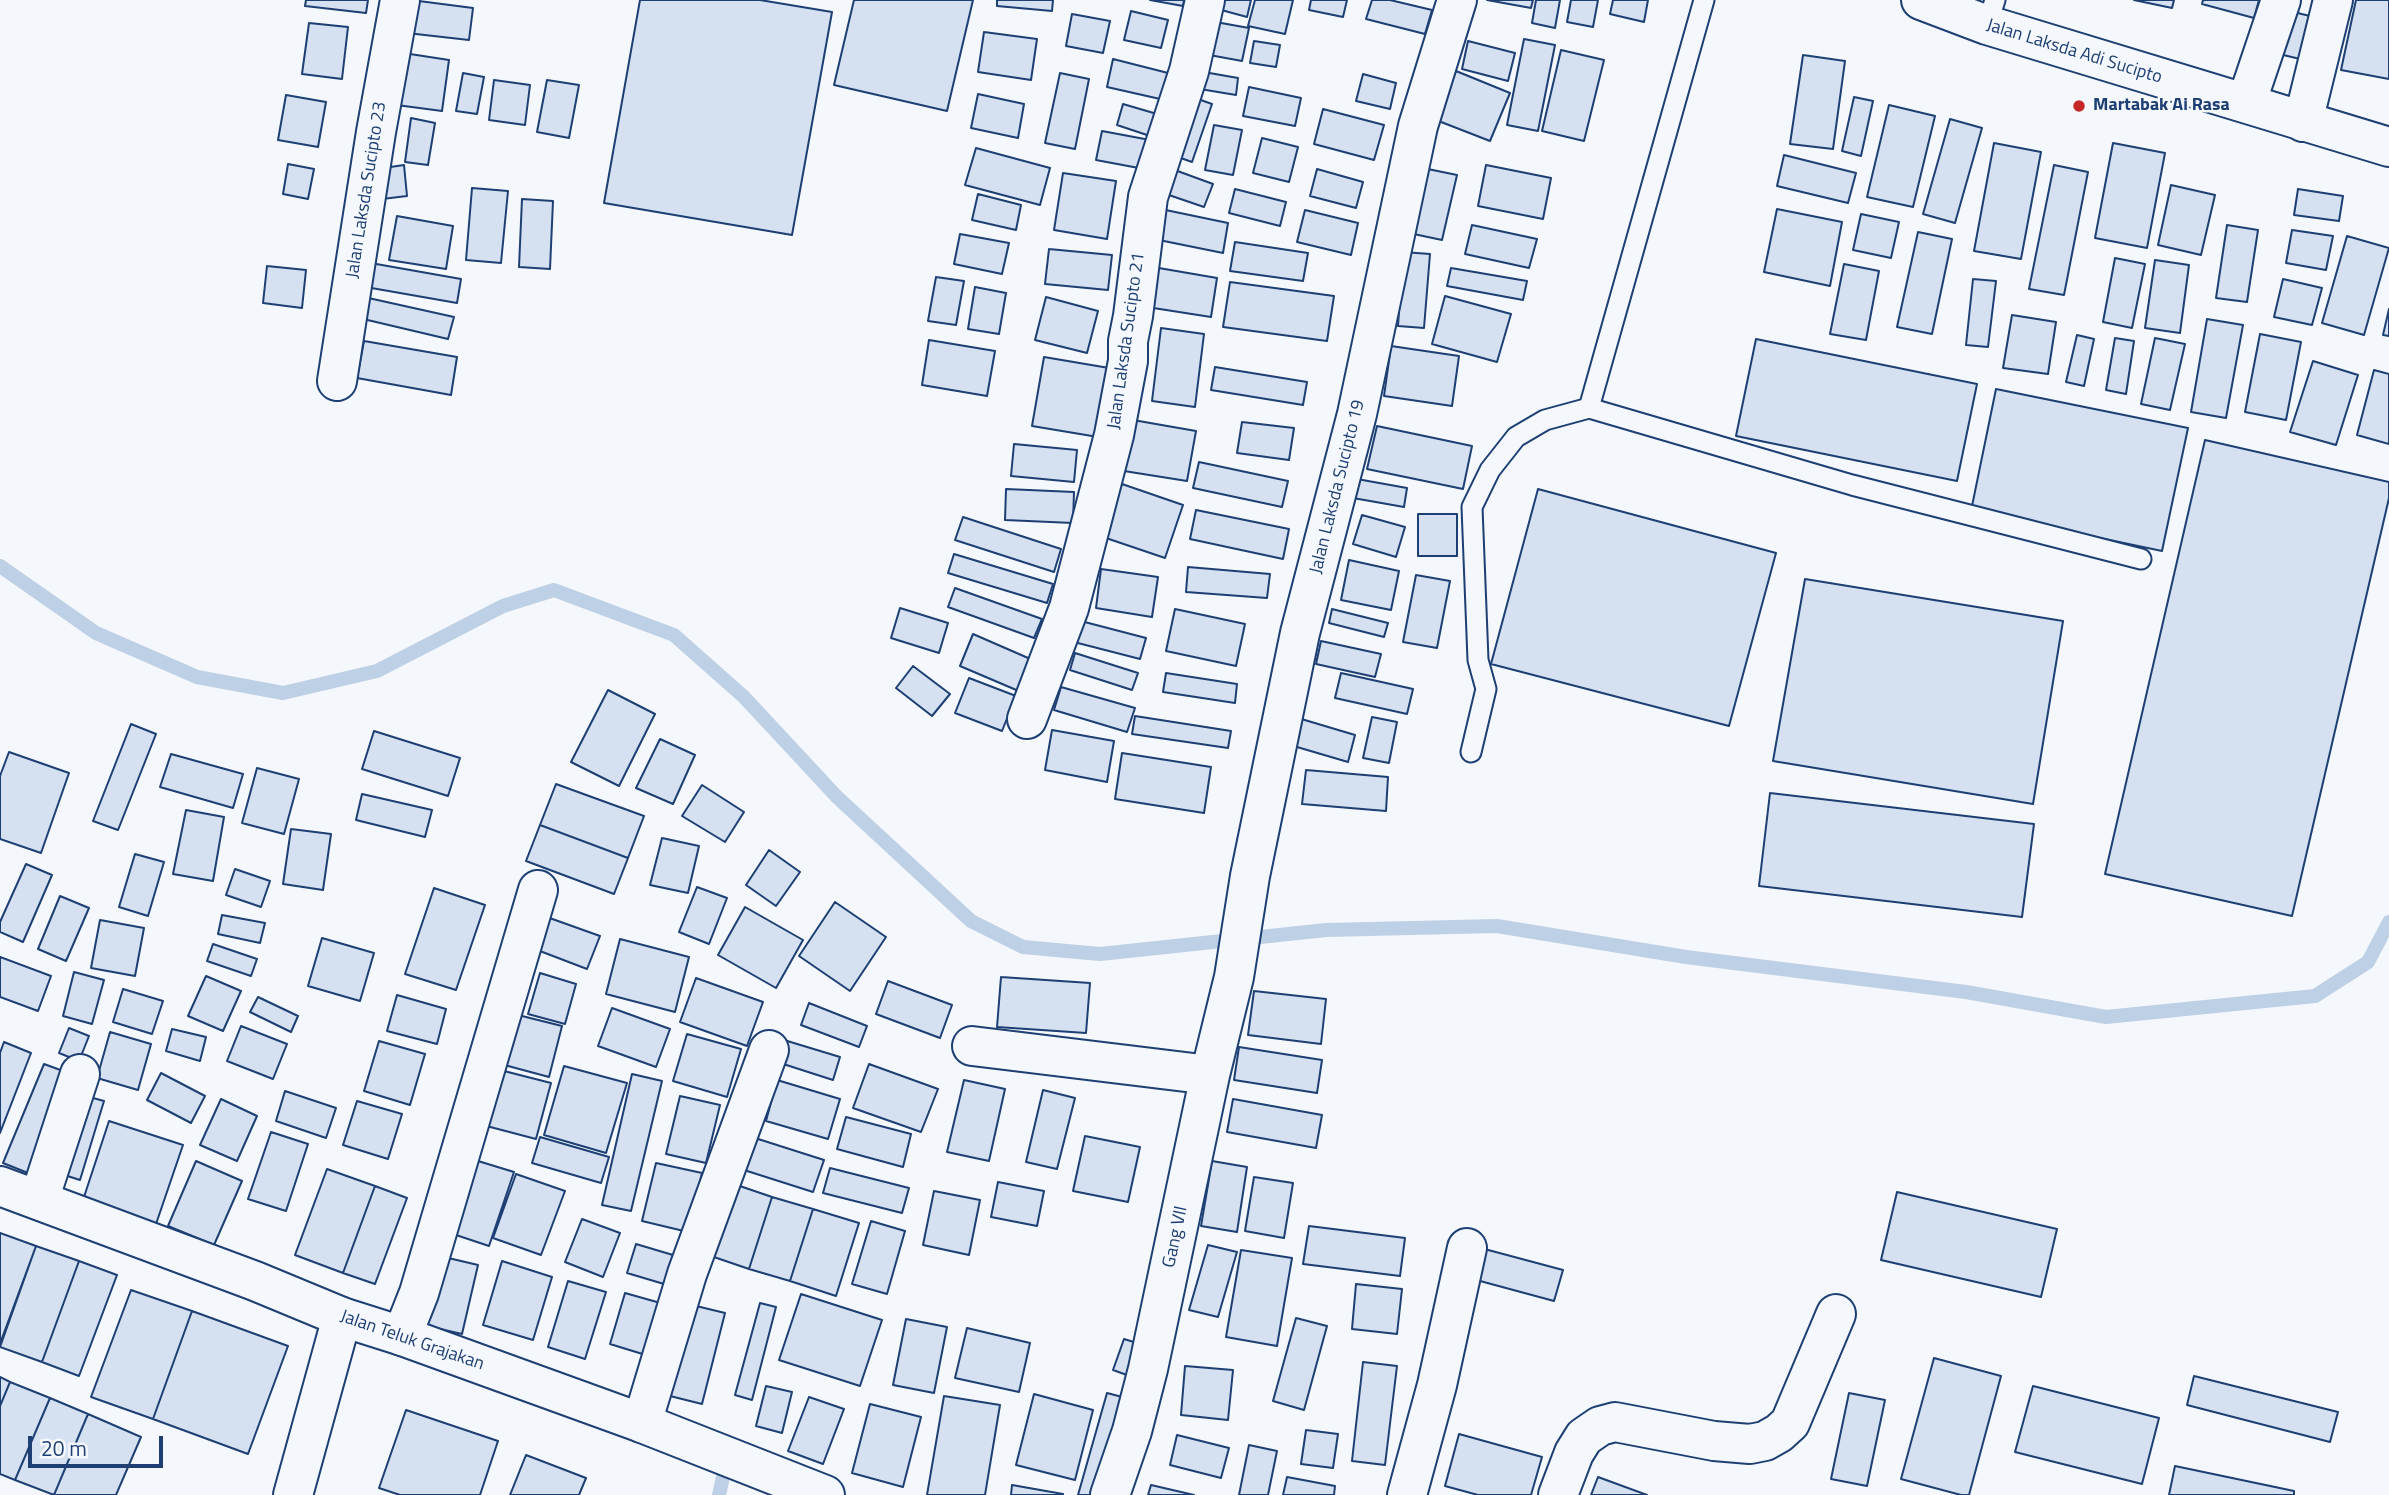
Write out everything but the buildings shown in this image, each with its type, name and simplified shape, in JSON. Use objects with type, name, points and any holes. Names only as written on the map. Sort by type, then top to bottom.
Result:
[{"type":"street","name":"Jalan Laksda Sucipto 23","points":[[337,381],[376,132],[400,0]]},
{"type":"street","name":"Jalan Laksda Sucipto 21","points":[[1027,719],[1069,608],[1114,435],[1128,361],[1128,341],[1147,197],[1189,71],[1205,0]]},
{"type":"street","name":"Jalan Laksda Sucipto 19","points":[[1234,977],[1250,876],[1300,633],[1357,414],[1418,126],[1457,0]]},
{"type":"street","name":"Jalan Laksda Adi Sucipto","points":[[1921,0],[1991,13],[2303,122],[2389,147]]},
{"type":"street","points":[[2248,98],[2281,0]]},
{"type":"street","points":[[2303,122],[2333,0]]},
{"type":"street","points":[[402,1336],[419,1293],[538,890]]},
{"type":"street","name":"Gang VII","points":[[1110,1495],[1132,1431],[1148,1369],[1210,1075],[1234,977]]},
{"type":"street","points":[[972,1046],[1210,1075]]},
{"type":"street","points":[[642,1423],[687,1274],[769,1050]]},
{"type":"street","points":[[39,1200],[80,1074]]},
{"type":"street","name":"Jalan Teluk Grajakan","points":[[0,1185],[255,1281],[342,1317],[642,1423],[821,1494]]},
{"type":"street","points":[[1407,1495],[1437,1385],[1467,1248]]},
{"type":"street","points":[[1558,1495],[1559,1486],[1579,1445],[1584,1437],[1600,1426],[1615,1422],[1714,1441],[1750,1444],[1765,1441],[1779,1433],[1790,1423],[1836,1314]]},
{"type":"street","points":[[293,1495],[342,1317]]},
{"type":"lane","points":[[1589,408],[1704,0]]},
{"type":"lane","points":[[1471,752],[1486,689],[1478,660],[1472,507],[1490,470],[1516,437],[1545,420],[1589,408],[1852,485],[2141,559]]},
{"type":"waterway","points":[[0,566],[96,633],[197,677],[283,693],[377,671],[503,606],[554,590],[674,635],[744,697],[837,797],[971,921],[1023,947],[1100,954],[1326,930],[1497,926],[1686,957],[1966,992],[2106,1017],[2315,996],[2368,962],[2389,922]]},
{"type":"waterway","points":[[719,1495],[725,1468]]},
{"type":"place","name":"Martabak Ai Rasa","points":[[2079,106]]}]
